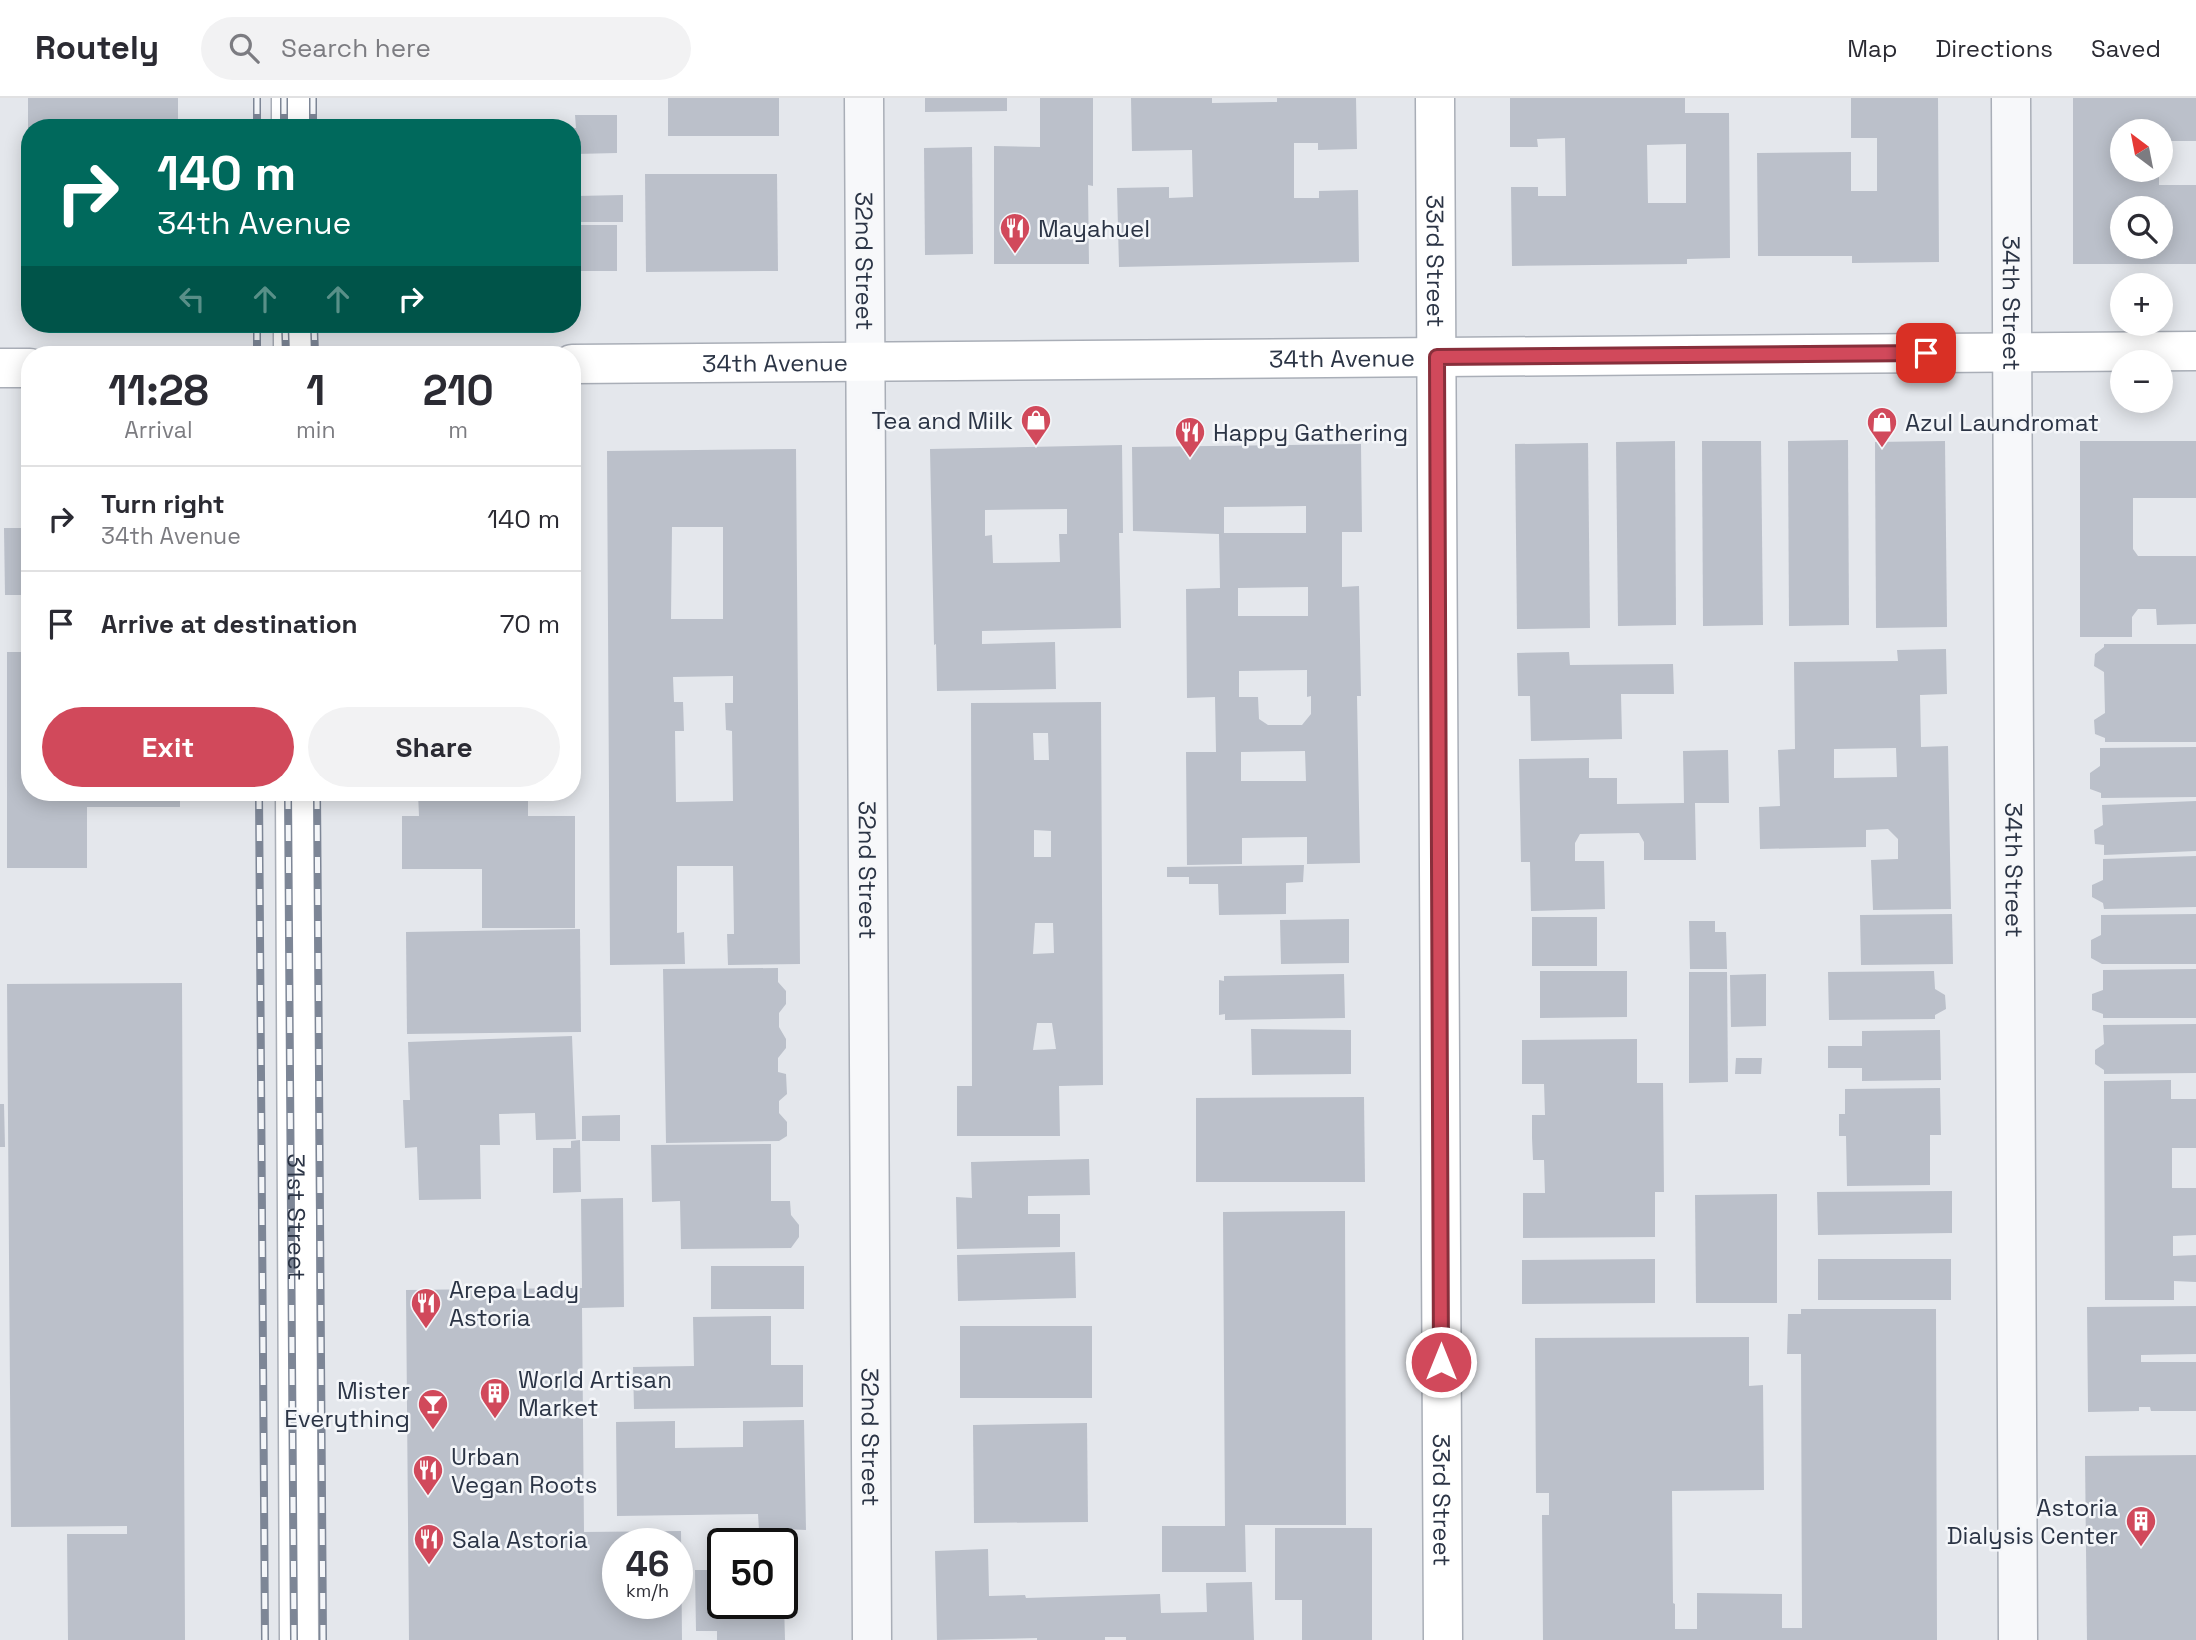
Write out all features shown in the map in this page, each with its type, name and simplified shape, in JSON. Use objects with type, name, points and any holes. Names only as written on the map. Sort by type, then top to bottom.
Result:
[{"type":"main road","points":[[291,98],[292,119]]},
{"type":"main road","name":"33rd Street","points":[[1435,98],[1443,1640]]},
{"type":"main road","name":"34th Avenue","points":[[581,363],[2196,351]]},
{"type":"main road","points":[[0,368],[21,368]]},
{"type":"main road","name":"31st Street","points":[[295,801],[299,1640]]},
{"type":"street","name":"32nd Street","points":[[864,98],[872,1640]]},
{"type":"street","name":"34th Street","points":[[2011,98],[2018,1640]]},
{"type":"building","points":[[28,98],[178,98],[178,119],[28,119]]},
{"type":"building","points":[[668,98],[779,98],[779,136],[668,136]]},
{"type":"building","points":[[925,98],[1007,98],[1007,111],[925,112]]},
{"type":"building","points":[[1040,98],[1093,98],[1093,186],[1088,185],[1089,264],[994,264],[994,146],[1040,147]]},
{"type":"building","points":[[1131,98],[1212,98],[1212,103],[1277,102],[1277,98],[1356,98],[1357,149],[1318,150],[1318,143],[1294,143],[1294,198],[1319,198],[1319,191],[1358,190],[1359,262],[1119,267],[1117,188],[1169,187],[1169,198],[1193,197],[1192,150],[1132,151]]},
{"type":"building","points":[[1510,98],[1685,98],[1685,113],[1729,113],[1730,258],[1687,259],[1687,264],[1512,266],[1511,187],[1538,187],[1538,196],[1566,196],[1565,138],[1537,139],[1538,147],[1510,147]],"holes":[[[1686,144],[1686,203],[1648,203],[1647,145]]]},
{"type":"building","points":[[1851,98],[1938,98],[1939,262],[1852,263],[1852,256],[1758,256],[1757,153],[1851,152],[1851,191],[1877,191],[1877,138],[1851,138]]},
{"type":"building","points":[[2073,98],[2196,98],[2196,141],[2174,141],[2174,119],[2110,119],[2110,182],[2196,185],[2196,264],[2073,264]]},
{"type":"building","points":[[575,115],[617,115],[617,153],[581,154],[581,119],[575,119]]},
{"type":"building","points":[[972,147],[973,254],[925,255],[924,148]]},
{"type":"building","points":[[645,174],[777,174],[778,271],[646,272]]},
{"type":"building","points":[[623,195],[623,222],[581,222],[581,196]]},
{"type":"building","points":[[581,225],[617,225],[617,271],[581,271]]},
{"type":"building","points":[[1848,440],[1849,625],[1789,626],[1788,441]]},
{"type":"building","points":[[1675,441],[1676,625],[1618,626],[1616,442]]},
{"type":"building","points":[[1702,441],[1761,441],[1763,625],[1703,626]]},
{"type":"building","points":[[1945,441],[1947,627],[1876,628],[1875,442]]},
{"type":"building","points":[[2080,441],[2196,441],[2196,498],[2133,498],[2133,549],[2138,556],[2196,556],[2196,624],[2157,625],[2156,609],[2138,609],[2132,617],[2132,637],[2080,637]]},
{"type":"building","points":[[1588,443],[1590,628],[1517,629],[1515,444]]},
{"type":"building","points":[[1361,444],[1362,532],[1342,532],[1342,587],[1359,586],[1361,696],[1357,696],[1360,863],[1307,864],[1307,837],[1242,838],[1242,864],[1187,865],[1186,752],[1216,752],[1215,697],[1187,698],[1186,589],[1220,588],[1219,534],[1133,531],[1132,447]],"holes":[[[1306,506],[1306,533],[1224,533],[1224,507]],[[1308,587],[1308,616],[1238,616],[1238,588]],[[1307,670],[1307,697],[1311,696],[1311,714],[1302,725],[1268,725],[1259,719],[1258,697],[1239,697],[1239,671]],[[1305,751],[1306,781],[1241,781],[1241,752]]]},
{"type":"building","points":[[1122,445],[1123,533],[1119,533],[1121,628],[982,631],[982,644],[1055,642],[1056,689],[937,691],[930,449]],"holes":[[[1067,509],[1067,534],[1059,534],[1060,562],[993,563],[992,535],[985,536],[985,510]]]},
{"type":"building","points":[[796,449],[800,964],[728,965],[727,934],[734,934],[733,866],[677,866],[677,933],[684,932],[685,964],[610,965],[607,451]],"holes":[[[672,527],[723,527],[723,619],[671,619]],[[733,676],[733,703],[725,703],[726,730],[732,731],[733,801],[676,802],[675,731],[684,731],[683,702],[674,702],[673,677]]]},
{"type":"building","points":[[4,528],[21,528],[21,595],[5,595]]},
{"type":"building","points":[[2104,644],[2196,644],[2196,742],[2105,742],[2105,738],[2095,734],[2094,720],[2105,713],[2104,672],[2094,666],[2095,654]]},
{"type":"building","points":[[1946,649],[1947,694],[1920,695],[1921,747],[1948,746],[1951,909],[1873,910],[1871,860],[1898,859],[1898,839],[1888,829],[1866,830],[1866,847],[1760,849],[1759,807],[1780,806],[1778,750],[1795,749],[1794,662],[1898,661],[1897,650]],"holes":[[[1896,748],[1897,777],[1834,778],[1834,749]]]},
{"type":"building","points":[[7,652],[21,652],[21,801],[180,801],[180,807],[87,807],[87,868],[7,868]]},
{"type":"building","points":[[1569,652],[1570,665],[1673,664],[1674,694],[1621,694],[1622,739],[1531,741],[1530,696],[1518,696],[1517,653]]},
{"type":"building","points":[[1101,702],[1103,1085],[1059,1086],[1060,1136],[957,1136],[957,1086],[972,1086],[971,703]],"holes":[[[1033,733],[1048,733],[1049,760],[1034,760]],[[1034,830],[1051,831],[1051,857],[1034,857]],[[1035,923],[1053,923],[1054,953],[1033,954]],[[1037,1023],[1052,1023],[1056,1049],[1033,1050]]]},
{"type":"building","points":[[2196,747],[2196,797],[2101,798],[2101,793],[2090,789],[2090,773],[2100,766],[2100,748]]},
{"type":"building","points":[[1728,750],[1729,803],[1695,803],[1696,860],[1644,860],[1644,842],[1639,833],[1580,834],[1575,843],[1575,861],[1604,861],[1605,909],[1531,911],[1530,862],[1521,862],[1519,759],[1589,758],[1589,778],[1617,778],[1617,804],[1684,803],[1683,751]]},
{"type":"building","points":[[418,801],[528,801],[528,816],[575,816],[575,928],[482,928],[482,869],[402,869],[402,816],[419,816]]},
{"type":"building","points":[[2196,801],[2196,851],[2104,855],[2104,845],[2095,844],[2094,830],[2103,825],[2102,805]]},
{"type":"building","points":[[2196,856],[2196,907],[2104,909],[2103,903],[2092,897],[2092,885],[2103,880],[2103,859]]},
{"type":"building","points":[[1304,865],[1303,882],[1286,883],[1286,914],[1219,915],[1218,884],[1189,884],[1189,877],[1167,877],[1167,867]]},
{"type":"building","points":[[1952,914],[1953,964],[1861,965],[1860,915]]},
{"type":"building","points":[[2196,914],[2196,964],[2102,964],[2091,958],[2091,940],[2101,935],[2101,915]]},
{"type":"building","points":[[1532,917],[1597,917],[1597,966],[1532,966]]},
{"type":"building","points":[[1349,919],[1349,963],[1281,964],[1280,920]]},
{"type":"building","points":[[1689,921],[1715,921],[1715,932],[1726,932],[1727,969],[1690,969]]},
{"type":"building","points":[[580,929],[581,1032],[407,1034],[406,932]]},
{"type":"building","points":[[778,968],[778,982],[786,991],[786,1004],[779,1013],[779,1027],[786,1039],[786,1048],[778,1058],[778,1072],[786,1074],[787,1094],[779,1101],[779,1113],[787,1122],[787,1136],[779,1141],[666,1143],[663,969]]},
{"type":"building","points":[[2196,969],[2196,1018],[2103,1018],[2103,1014],[2092,1010],[2092,994],[2103,990],[2103,970]]},
{"type":"building","points":[[1540,971],[1627,971],[1627,1017],[1540,1018]]},
{"type":"building","points":[[1934,971],[1935,989],[1945,995],[1946,1009],[1935,1015],[1935,1019],[1829,1020],[1828,972]]},
{"type":"building","points":[[1689,972],[1727,972],[1728,1082],[1689,1083]]},
{"type":"building","points":[[1344,974],[1345,1018],[1225,1020],[1225,1014],[1219,1015],[1219,980],[1224,981],[1224,976]]},
{"type":"building","points":[[1766,974],[1766,1026],[1731,1027],[1730,975]]},
{"type":"building","points":[[182,983],[185,1640],[68,1640],[67,1534],[127,1534],[127,1526],[11,1527],[7,984]]},
{"type":"building","points":[[2196,1024],[2196,1073],[2104,1074],[2104,1070],[2095,1064],[2095,1050],[2104,1044],[2103,1025]]},
{"type":"building","points":[[1251,1029],[1351,1030],[1351,1074],[1252,1075]]},
{"type":"building","points":[[1940,1030],[1941,1080],[1862,1081],[1862,1068],[1828,1068],[1828,1046],[1862,1046],[1862,1031]]},
{"type":"building","points":[[572,1036],[576,1139],[536,1140],[535,1113],[499,1114],[500,1145],[480,1145],[481,1199],[419,1200],[417,1147],[405,1148],[403,1100],[410,1100],[408,1042]]},
{"type":"building","points":[[1637,1039],[1637,1083],[1663,1083],[1664,1192],[1655,1192],[1655,1237],[1523,1238],[1523,1193],[1545,1193],[1544,1160],[1533,1160],[1532,1115],[1545,1115],[1544,1084],[1522,1084],[1522,1040]]},
{"type":"building","points":[[1736,1058],[1762,1058],[1761,1074],[1735,1074]]},
{"type":"building","points":[[2171,1080],[2171,1099],[2196,1099],[2196,1148],[2172,1148],[2172,1188],[2196,1188],[2196,1235],[2173,1236],[2173,1256],[2196,1255],[2196,1282],[2174,1281],[2174,1300],[2105,1300],[2104,1081]]},
{"type":"building","points":[[1940,1088],[1941,1135],[1930,1135],[1930,1185],[1847,1186],[1846,1136],[1839,1136],[1839,1114],[1845,1114],[1845,1089]]},
{"type":"building","points":[[1364,1097],[1365,1182],[1196,1182],[1196,1098]]},
{"type":"building","points":[[0,1104],[4,1104],[5,1147],[0,1147]]},
{"type":"building","points":[[620,1115],[620,1141],[582,1141],[582,1116]]},
{"type":"building","points":[[580,1140],[581,1192],[553,1193],[553,1148],[571,1148],[571,1141]]},
{"type":"building","points":[[771,1144],[771,1201],[790,1201],[791,1215],[799,1225],[799,1237],[791,1248],[681,1249],[680,1201],[652,1202],[651,1145]]},
{"type":"building","points":[[1089,1159],[1090,1195],[1028,1196],[1028,1214],[1060,1214],[1060,1247],[957,1249],[956,1197],[972,1198],[971,1162]]},
{"type":"building","points":[[1952,1191],[1952,1233],[1818,1235],[1817,1192]]},
{"type":"building","points":[[1777,1194],[1777,1303],[1696,1303],[1695,1195]]},
{"type":"building","name":"World Artisan Market","points":[[623,1198],[624,1307],[582,1308],[584,1532],[602,1532],[602,1619],[682,1619],[682,1640],[409,1640],[406,1290],[582,1288],[581,1199]]},
{"type":"building","points":[[1345,1211],[1346,1525],[1245,1525],[1246,1572],[1162,1572],[1162,1526],[1225,1526],[1223,1212]]},
{"type":"building","points":[[1075,1252],[1076,1298],[958,1301],[957,1255]]},
{"type":"building","points":[[1655,1259],[1655,1303],[1522,1304],[1522,1260]]},
{"type":"building","points":[[1818,1259],[1951,1259],[1951,1300],[1818,1300]]},
{"type":"building","points":[[711,1266],[804,1266],[804,1309],[711,1309]]},
{"type":"building","points":[[2196,1306],[2196,1354],[2141,1355],[2141,1362],[2196,1362],[2196,1411],[2151,1411],[2150,1407],[2139,1407],[2139,1411],[2088,1412],[2087,1307]]},
{"type":"building","points":[[1801,1309],[1936,1309],[1937,1640],[1543,1640],[1542,1515],[1549,1515],[1549,1493],[1536,1493],[1535,1338],[1749,1337],[1749,1386],[1763,1385],[1764,1490],[1672,1491],[1675,1629],[1697,1629],[1697,1593],[1782,1594],[1782,1628],[1802,1628],[1801,1354],[1787,1354],[1788,1314],[1801,1314]]},
{"type":"building","points":[[771,1316],[771,1365],[803,1365],[803,1407],[634,1409],[633,1367],[694,1366],[693,1317]]},
{"type":"building","points":[[960,1326],[1092,1326],[1092,1398],[960,1398]]},
{"type":"building","points":[[804,1420],[806,1530],[759,1528],[758,1514],[617,1516],[616,1422],[675,1421],[675,1448],[743,1447],[743,1421]]},
{"type":"building","points":[[1087,1423],[1088,1522],[974,1523],[973,1425]]},
{"type":"building","name":"Astoria Dialysis Center","points":[[2196,1455],[2196,1640],[2087,1640],[2085,1456]]},
{"type":"building","points":[[1275,1528],[1372,1528],[1372,1640],[1302,1640],[1302,1600],[1275,1600]]},
{"type":"building","points":[[988,1549],[989,1596],[1025,1595],[1026,1598],[1160,1594],[1161,1613],[1207,1612],[1206,1583],[1252,1582],[1254,1640],[1126,1640],[1126,1637],[1105,1637],[1105,1640],[937,1640],[935,1551]]},
{"type":"building","points":[[695,1570],[707,1570],[707,1619],[784,1619],[785,1640],[717,1640],[717,1631],[696,1631]]},
{"type":"railway","points":[[257,98],[257,119]]},
{"type":"railway","points":[[284,98],[284,119]]},
{"type":"railway","points":[[313,98],[313,119]]},
{"type":"railway","points":[[257,333],[257,346]]},
{"type":"railway","points":[[285,333],[286,346]]},
{"type":"railway","points":[[314,333],[315,346]]},
{"type":"railway","points":[[259,801],[265,1640]]},
{"type":"railway","points":[[288,801],[294,1640]]},
{"type":"railway","points":[[317,801],[323,1640]]},
{"type":"place","name":"Mayahuel","points":[[1015,255]]},
{"type":"place","name":"Tea and Milk","points":[[1036,447]]},
{"type":"place","name":"Azul Laundromat","points":[[1882,449]]},
{"type":"place","name":"Happy Gathering","points":[[1190,459]]},
{"type":"place","name":"Arepa Lady Astoria","points":[[426,1330]]},
{"type":"place","name":"World Artisan Market","points":[[495,1420]]},
{"type":"place","name":"Mister Everything","points":[[433,1431]]},
{"type":"place","name":"Urban Vegan Roots","points":[[428,1497]]},
{"type":"place","name":"Astoria Dialysis Center","points":[[2141,1548]]},
{"type":"place","name":"Sala Astoria","points":[[429,1566]]},
{"type":"route","points":[[1441,1362],[1437,357],[1926,353]]}]
